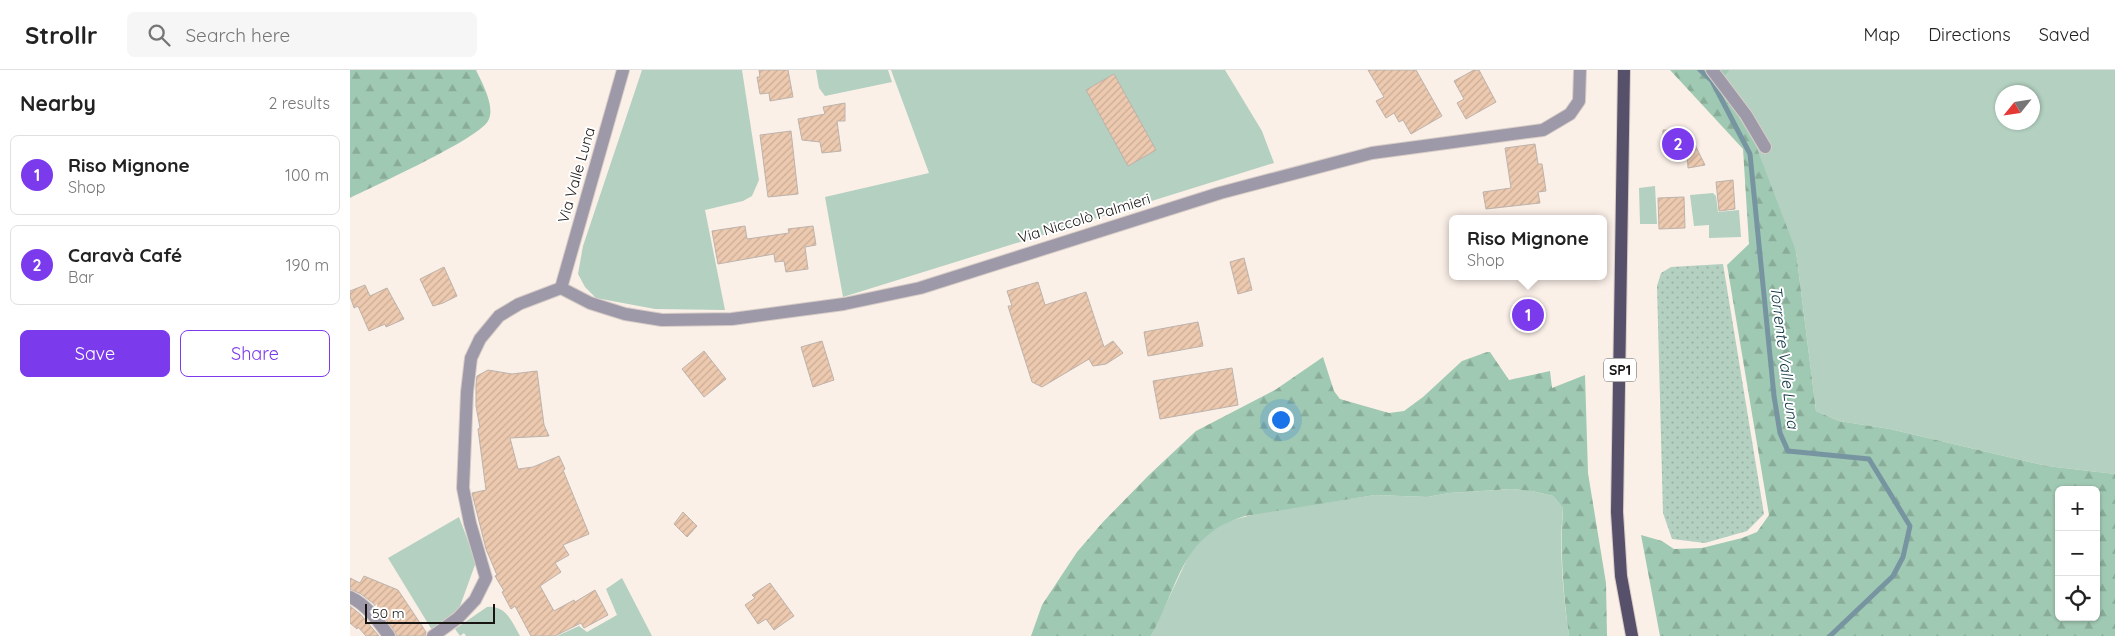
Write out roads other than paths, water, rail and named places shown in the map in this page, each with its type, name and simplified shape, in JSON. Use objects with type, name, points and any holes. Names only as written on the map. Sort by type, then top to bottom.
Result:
[{"type":"main road","name":"SP1","points":[[1624,70],[1617,512],[1621,576],[1632,636]]},
{"type":"street","name":"Via Valle Luna","points":[[560,288],[623,70]]},
{"type":"street","name":"Via Niccolò Palmieri","points":[[560,288],[590,303],[625,314],[662,320],[732,320],[844,304],[920,288],[1211,196],[1372,153],[1543,130],[1570,114],[1579,101],[1580,70]]},
{"type":"street","points":[[1712,70],[1746,114],[1765,147]]},
{"type":"street","points":[[433,636],[458,618],[475,600],[486,578],[470,524],[463,488],[467,392],[472,358],[480,339],[499,316],[519,304],[560,288]]},
{"type":"street","points":[[350,597],[371,612],[389,636]]},
{"type":"waterway","name":"Torrente Valle Luna","points":[[1700,70],[1712,81],[1750,154],[1774,396],[1780,433],[1788,451],[1869,459],[1910,526],[1903,557],[1893,576],[1830,636]]},
{"type":"place","name":"Caravà Café","points":[[1678,144]]},
{"type":"place","name":"Riso Mignone","points":[[1528,315]]}]
